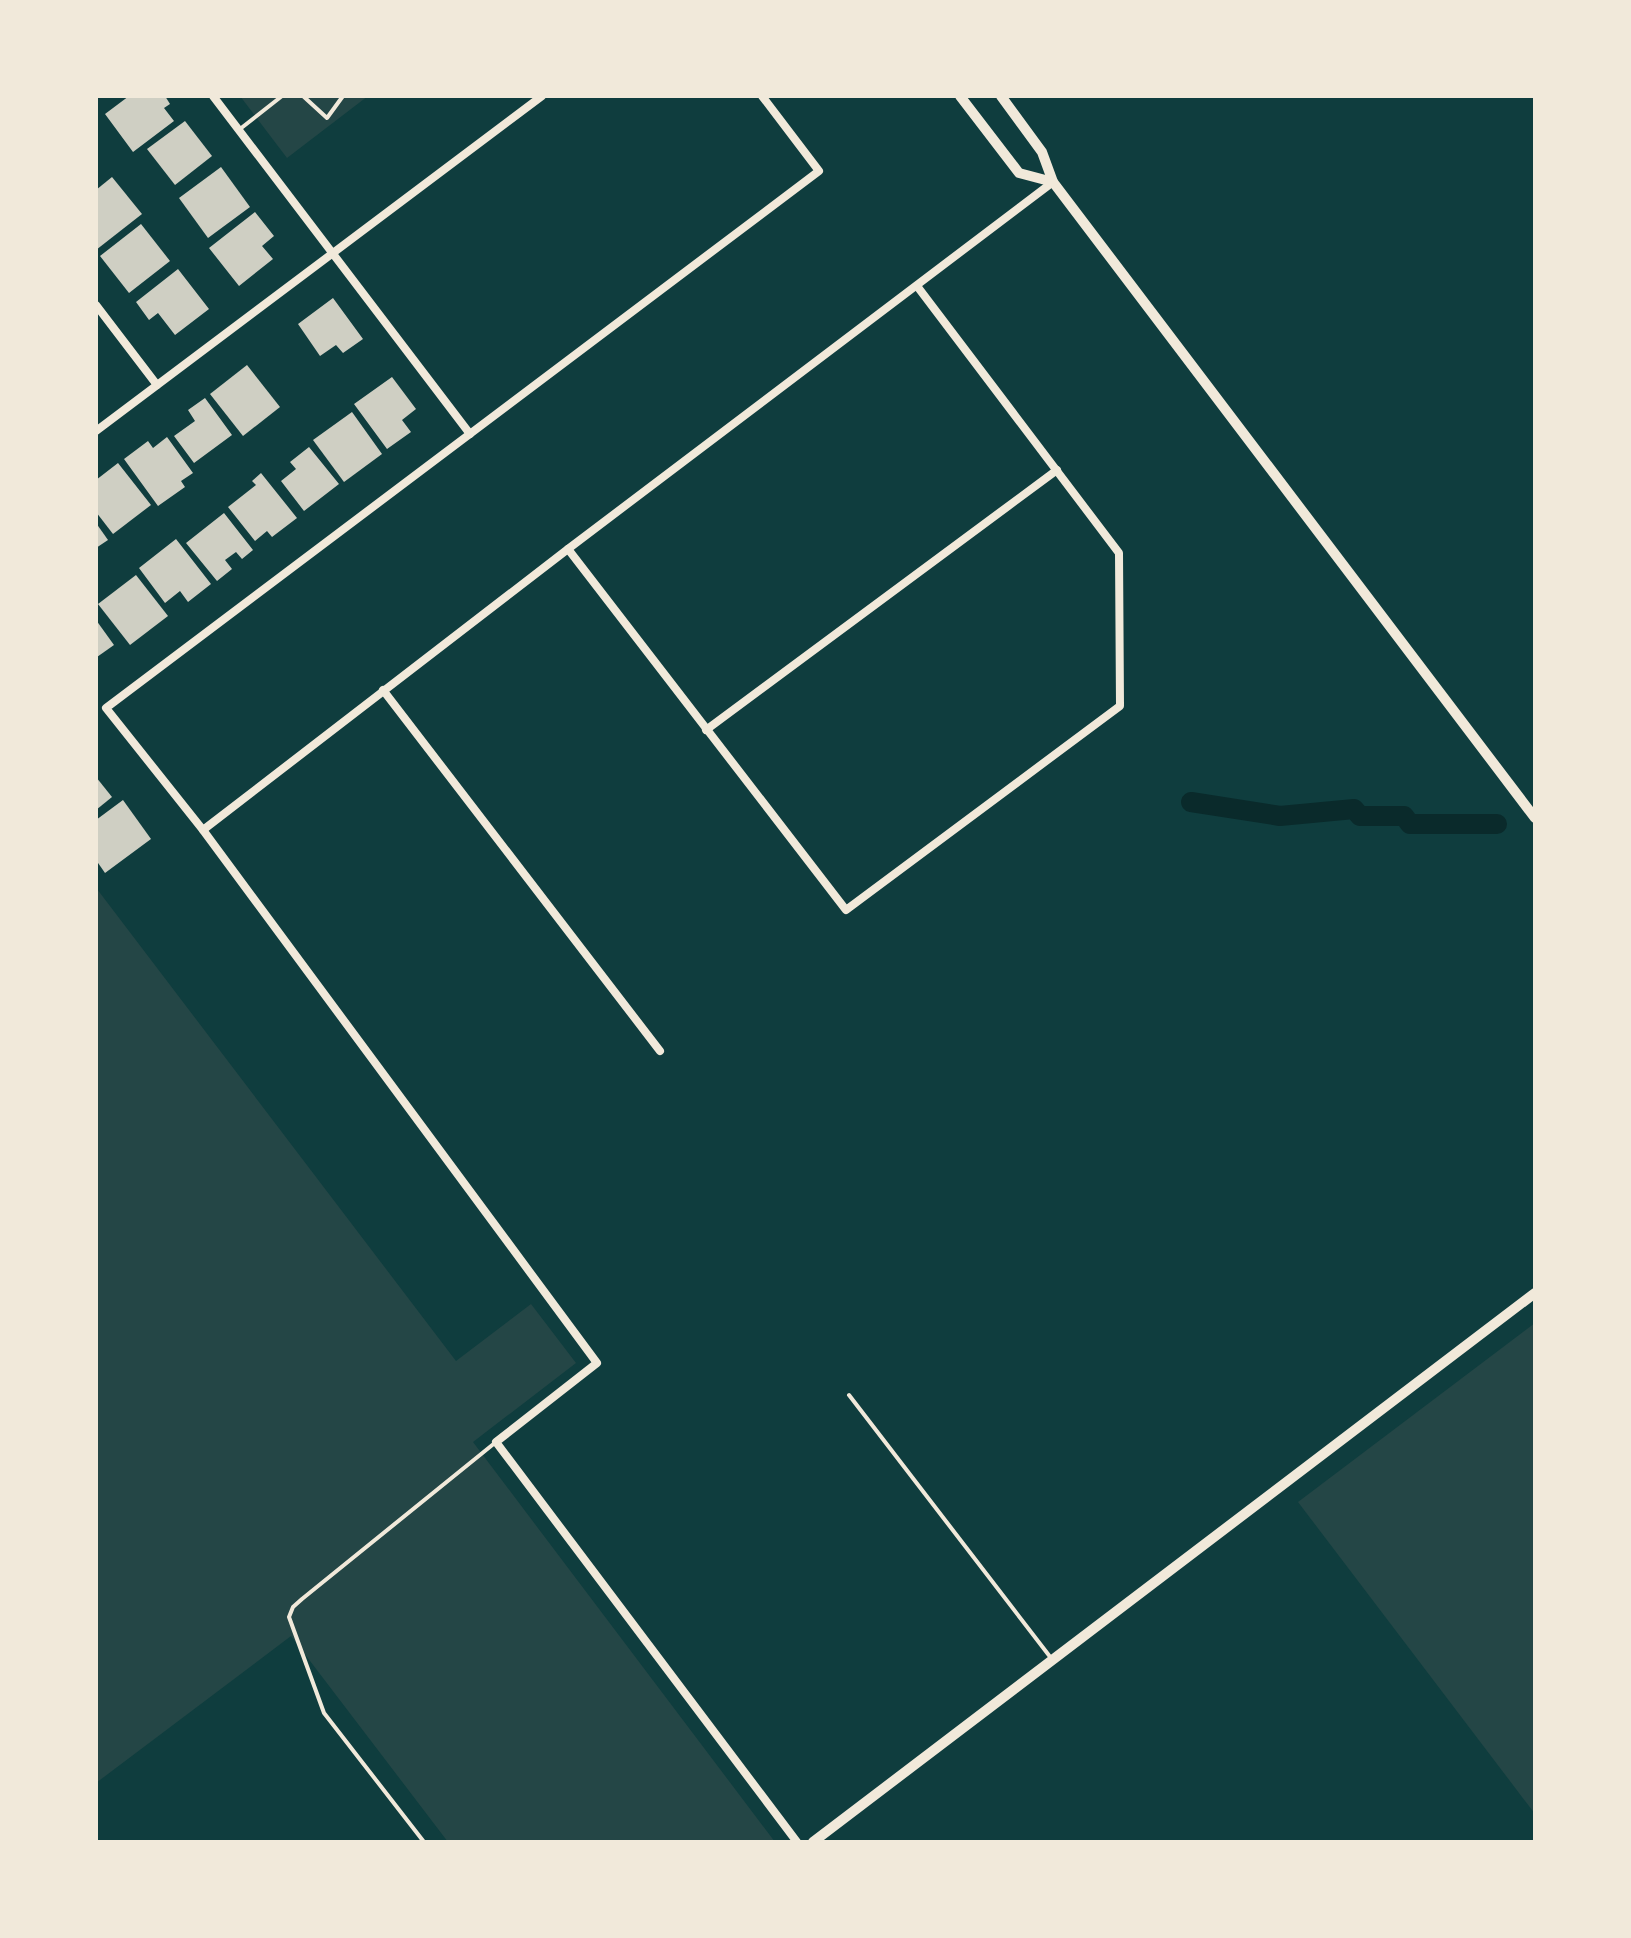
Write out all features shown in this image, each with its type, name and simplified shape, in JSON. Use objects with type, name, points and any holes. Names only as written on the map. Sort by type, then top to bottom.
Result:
[{"type":"street","points":[[213,96],[470,434]]},
{"type":"street","points":[[96,431],[542,96]]},
{"type":"street","points":[[762,96],[819,171],[106,708],[203,830],[597,1363],[496,1442],[797,1842]]},
{"type":"street","points":[[960,96],[1019,173],[1053,182]]},
{"type":"street","points":[[1001,96],[1042,152],[1053,182],[1535,818]]},
{"type":"street","points":[[203,830],[1053,182]]},
{"type":"street","points":[[568,549],[846,910],[1120,706],[1119,553],[917,286]]},
{"type":"street","points":[[96,305],[157,385]]},
{"type":"street","points":[[706,730],[1057,470]]},
{"type":"street","points":[[383,690],[660,1051]]},
{"type":"street","points":[[820,1840],[1535,1293]]},
{"type":"lane","points":[[239,130],[282,96]]},
{"type":"lane","points":[[303,96],[327,118],[343,96]]},
{"type":"lane","points":[[849,1395],[1053,1660]]},
{"type":"lane","points":[[424,1842],[324,1713],[289,1617],[293,1607],[302,1599],[496,1442]]},
{"type":"shaded area","points":[[240,96],[368,96],[287,158]]},
{"type":"shaded area","points":[[97,889],[456,1361],[531,1304],[576,1363],[473,1442],[775,1842],[448,1842],[291,1636],[96,1783]]},
{"type":"shaded area","points":[[1535,1323],[1535,1814],[1298,1502]]},
{"type":"building","points":[[129,96],[165,96],[170,104],[164,108],[174,121],[133,152],[105,114]]},
{"type":"building","points":[[185,121],[212,156],[175,185],[147,149]]},
{"type":"building","points":[[221,167],[250,207],[208,238],[179,198]]},
{"type":"building","points":[[112,177],[142,214],[96,250],[96,190]]},
{"type":"building","points":[[255,212],[274,236],[262,246],[273,259],[239,286],[209,248]]},
{"type":"building","points":[[141,224],[170,261],[129,293],[100,256]]},
{"type":"building","points":[[178,269],[209,309],[175,335],[158,313],[149,320],[136,302]]},
{"type":"building","points":[[333,298],[363,339],[343,353],[336,345],[320,356],[298,324]]},
{"type":"building","points":[[247,365],[280,407],[243,436],[210,394]]},
{"type":"building","points":[[392,377],[416,409],[402,420],[411,432],[387,449],[354,404]]},
{"type":"building","points":[[205,398],[232,435],[194,463],[174,436],[195,421],[188,410]]},
{"type":"building","points":[[352,412],[382,454],[344,482],[313,440]]},
{"type":"building","points":[[167,437],[193,473],[181,481],[185,487],[158,506],[124,459],[148,441],[153,448]]},
{"type":"building","points":[[309,447],[339,484],[304,511],[281,481],[296,469],[290,462]]},
{"type":"building","points":[[118,463],[151,505],[113,534],[96,512],[96,480]]},
{"type":"building","points":[[261,473],[297,518],[272,537],[267,531],[255,541],[228,507],[256,485],[252,481]]},
{"type":"building","points":[[224,513],[253,550],[242,559],[236,552],[225,560],[232,569],[217,581],[186,543]]},
{"type":"building","points":[[96,523],[108,540],[96,548]]},
{"type":"building","points":[[176,539],[211,584],[188,602],[180,591],[165,603],[139,568]]},
{"type":"building","points":[[136,575],[168,616],[130,645],[98,604]]},
{"type":"building","points":[[96,620],[114,645],[97,657],[96,655]]},
{"type":"building","points":[[96,777],[112,797],[96,810]]},
{"type":"building","points":[[123,800],[151,839],[105,873],[96,860],[96,820]]},
{"type":"waterway","points":[[1191,802],[1280,816],[1354,809],[1360,816],[1404,816],[1410,824],[1497,824]]}]
